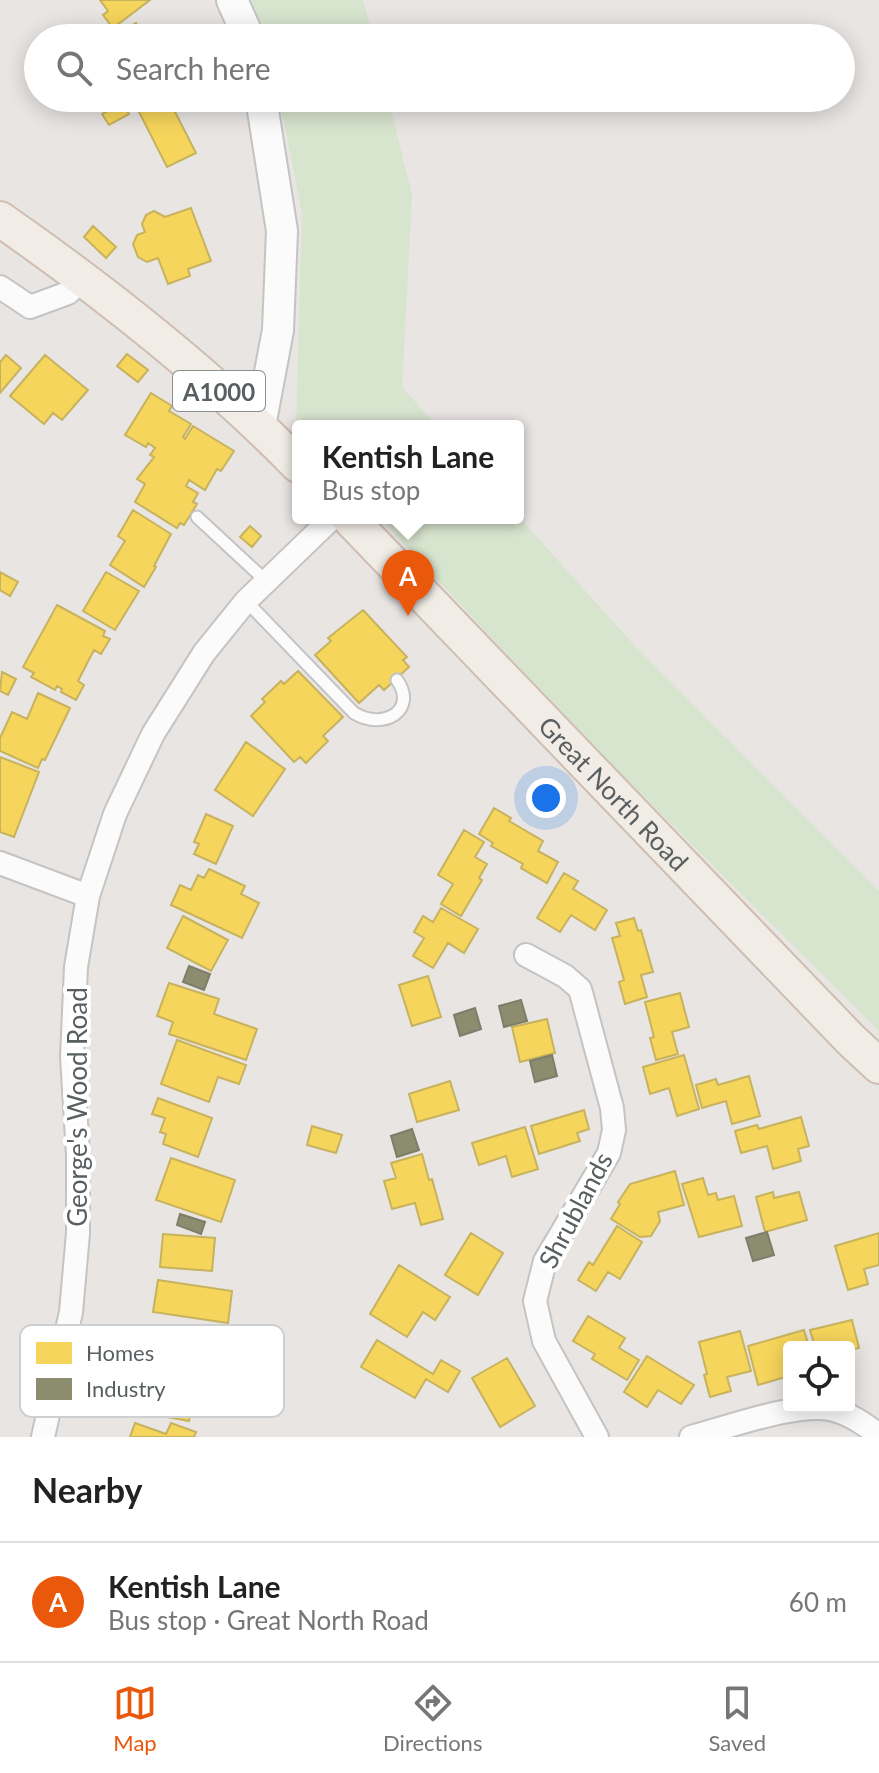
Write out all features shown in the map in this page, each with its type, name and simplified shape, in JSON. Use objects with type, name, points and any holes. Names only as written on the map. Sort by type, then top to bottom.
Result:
[{"type":"main road","points":[[232,0],[243,24]]},
{"type":"main road","points":[[260,426],[278,330],[282,231],[263,112]]},
{"type":"main road","name":"A1000","points":[[0,219],[84,278],[260,426],[292,459]]},
{"type":"main road","name":"Great North Road","points":[[355,524],[879,1066]]},
{"type":"street","points":[[0,287],[30,307],[68,293],[84,278]]},
{"type":"street","name":"George's Wood Road","points":[[68,1325],[78,1233],[78,1155],[72,1057],[76,967],[88,896],[115,814],[153,734],[204,653],[246,601],[326,524]]},
{"type":"street","points":[[0,863],[88,896]]},
{"type":"street","name":"Shrublands","points":[[526,955],[565,976],[580,989],[612,1108],[614,1130],[609,1153],[545,1261],[535,1301],[544,1341],[597,1437]]},
{"type":"street","points":[[691,1437],[805,1408],[830,1409],[848,1415],[879,1435]]},
{"type":"street","name":"George's Wood Road","points":[[43,1437],[47,1417]]},
{"type":"lane","points":[[197,517],[266,581]]},
{"type":"lane","points":[[246,601],[354,713],[368,721],[383,721],[397,713],[402,703],[403,688],[397,680]]},
{"type":"green space","points":[[251,0],[363,0],[369,24],[262,24]]},
{"type":"green space","points":[[282,112],[391,112],[412,195],[402,387],[432,420],[296,420],[302,212]]},
{"type":"green space","points":[[524,523],[634,645],[879,891],[879,1031],[585,738],[386,524]]},
{"type":"building: Homes","points":[[100,0],[150,0],[118,24],[110,24],[103,15],[108,11]]},
{"type":"building: Homes","points":[[128,112],[129,114],[109,125],[102,114]]},
{"type":"building: Homes","points":[[139,112],[175,112],[196,153],[167,167]]},
{"type":"building: Homes","points":[[191,208],[211,261],[188,269],[190,276],[168,284],[158,258],[147,262],[138,257],[133,244],[137,235],[145,232],[142,224],[146,215],[154,211],[165,217]]},
{"type":"building: Homes","points":[[93,226],[116,247],[106,258],[84,237]]},
{"type":"building: Homes","points":[[127,354],[148,370],[138,382],[117,366]]},
{"type":"building: Homes","points":[[6,355],[21,368],[0,393],[0,362]]},
{"type":"building: Homes","points":[[45,355],[88,390],[62,420],[53,413],[44,424],[10,396]]},
{"type":"building: Homes","points":[[151,393],[172,406],[169,411],[191,424],[183,437],[185,439],[193,426],[234,451],[221,471],[217,469],[205,490],[189,480],[186,486],[198,493],[193,502],[197,504],[184,525],[180,523],[177,528],[135,502],[145,484],[137,479],[154,457],[150,455],[155,448],[148,443],[146,447],[125,435]]},
{"type":"building: Homes","points":[[133,510],[171,534],[144,587],[110,565],[125,541],[118,536]]},
{"type":"building: Homes","points":[[250,526],[261,536],[252,547],[240,537]]},
{"type":"building: Homes","points":[[0,572],[18,582],[10,596],[0,590]]},
{"type":"building: Homes","points":[[106,572],[139,591],[115,630],[83,611]]},
{"type":"building: Homes","points":[[57,605],[105,631],[103,636],[110,639],[101,654],[94,650],[78,681],[84,685],[76,700],[61,692],[62,689],[57,686],[55,690],[31,677],[34,673],[23,667]]},
{"type":"building: Homes","points":[[363,610],[407,657],[403,660],[409,667],[384,690],[379,685],[359,703],[315,655],[331,641],[328,638]]},
{"type":"building: Homes","points":[[298,671],[343,717],[323,736],[328,741],[306,763],[300,757],[294,762],[251,716],[265,702],[262,699],[281,681],[284,684]]},
{"type":"building: Homes","points":[[2,672],[16,679],[8,695],[0,691]]},
{"type":"building: Homes","points":[[38,693],[70,708],[45,760],[42,759],[38,768],[0,751],[0,738],[12,712],[27,719]]},
{"type":"building: Homes","points":[[246,742],[285,769],[253,816],[215,790]]},
{"type":"building: Homes","points":[[0,757],[39,772],[14,837],[0,832]]},
{"type":"building: Homes","points":[[494,808],[511,818],[509,821],[543,841],[538,851],[558,862],[547,883],[521,868],[523,864],[491,846],[493,843],[479,834]]},
{"type":"building: Homes","points":[[206,814],[233,826],[216,864],[194,854],[199,844],[194,842]]},
{"type":"building: Homes","points":[[464,830],[484,842],[475,857],[487,864],[479,878],[482,880],[461,916],[441,904],[453,884],[438,875]]},
{"type":"building: Homes","points":[[209,869],[245,886],[241,894],[259,903],[242,938],[171,905],[180,885],[191,890],[198,875],[204,878]]},
{"type":"building: Homes","points":[[564,873],[578,881],[573,889],[607,910],[595,930],[571,915],[560,932],[537,918]]},
{"type":"building: Homes","points":[[441,908],[478,929],[464,953],[448,943],[433,968],[413,956],[424,938],[414,932],[423,916],[433,922]]},
{"type":"building: Homes","points":[[183,916],[228,940],[211,971],[167,948]]},
{"type":"building: Homes","points":[[634,918],[638,931],[641,930],[653,972],[641,975],[647,997],[625,1004],[619,982],[624,980],[612,938],[620,936],[616,923]]},
{"type":"building: Homes","points":[[428,976],[441,1017],[412,1026],[399,985]]},
{"type":"building: Homes","points":[[169,983],[219,999],[214,1014],[257,1029],[246,1060],[169,1034],[173,1022],[157,1016]]},
{"type":"building: Homes","points":[[680,993],[689,1027],[672,1032],[678,1054],[656,1060],[645,1002]]},
{"type":"building: Homes","points":[[547,1019],[555,1053],[520,1062],[512,1027]]},
{"type":"building: Homes","points":[[177,1040],[246,1065],[239,1084],[218,1077],[209,1102],[161,1084]]},
{"type":"building: Homes","points":[[684,1055],[699,1109],[677,1116],[669,1088],[650,1094],[643,1067]]},
{"type":"building: Homes","points":[[749,1076],[760,1116],[732,1124],[726,1101],[702,1108],[696,1085],[716,1079],[718,1085]]},
{"type":"building: Homes","points":[[450,1081],[459,1110],[417,1122],[409,1094]]},
{"type":"building: Homes","points":[[158,1098],[212,1118],[198,1157],[163,1144],[166,1134],[160,1132],[165,1118],[152,1114]]},
{"type":"building: Homes","points":[[584,1110],[589,1129],[577,1133],[580,1141],[539,1154],[531,1126]]},
{"type":"building: Homes","points":[[801,1117],[809,1146],[798,1149],[801,1161],[773,1169],[767,1146],[741,1153],[735,1131],[757,1125],[759,1129]]},
{"type":"building: Homes","points":[[312,1126],[342,1135],[336,1153],[307,1145]]},
{"type":"building: Homes","points":[[525,1127],[538,1169],[512,1177],[506,1156],[479,1165],[472,1143]]},
{"type":"building: Homes","points":[[422,1154],[443,1219],[421,1225],[415,1203],[392,1209],[384,1181],[396,1178],[391,1163]]},
{"type":"building: Homes","points":[[171,1158],[235,1180],[221,1222],[156,1200]]},
{"type":"building: Homes","points":[[675,1171],[684,1205],[658,1212],[660,1221],[651,1236],[640,1237],[611,1219],[630,1184]]},
{"type":"building: Homes","points":[[703,1178],[708,1195],[716,1193],[718,1200],[734,1196],[742,1226],[699,1237],[682,1184]]},
{"type":"building: Homes","points":[[773,1192],[774,1198],[799,1192],[807,1220],[765,1232],[756,1197]]},
{"type":"building: Homes","points":[[617,1226],[642,1242],[620,1279],[608,1272],[596,1291],[578,1280],[589,1262],[593,1265]]},
{"type":"building: Homes","points":[[471,1233],[503,1253],[478,1295],[445,1275]]},
{"type":"building: Homes","points":[[879,1233],[879,1265],[864,1269],[868,1284],[848,1290],[835,1246]]},
{"type":"building: Homes","points":[[163,1234],[215,1238],[212,1271],[160,1267]]},
{"type":"building: Homes","points":[[399,1265],[450,1297],[435,1320],[423,1312],[407,1337],[370,1314]]},
{"type":"building: Homes","points":[[158,1280],[232,1291],[228,1323],[153,1312]]},
{"type":"building: Homes","points":[[588,1316],[625,1338],[619,1348],[639,1360],[627,1380],[592,1359],[595,1354],[573,1341]]},
{"type":"building: Homes","points":[[852,1320],[859,1348],[855,1349],[855,1341],[813,1341],[810,1330]]},
{"type":"building: Homes","points":[[804,1330],[807,1341],[783,1341],[783,1378],[758,1385],[748,1346]]},
{"type":"building: Homes","points":[[740,1331],[751,1371],[727,1377],[731,1391],[710,1397],[699,1342]]},
{"type":"building: Homes","points":[[377,1340],[433,1374],[441,1360],[460,1371],[448,1392],[426,1379],[415,1398],[361,1367]]},
{"type":"building: Homes","points":[[647,1356],[694,1385],[681,1404],[658,1390],[647,1407],[624,1392]]},
{"type":"building: Homes","points":[[507,1358],[535,1406],[500,1427],[472,1378]]},
{"type":"building: Homes","points":[[167,1417],[190,1417],[189,1421]]},
{"type":"building: Homes","points":[[135,1423],[166,1434],[171,1423],[196,1432],[194,1437],[130,1437]]},
{"type":"building: Industry","points":[[189,966],[210,974],[204,990],[183,982]]},
{"type":"building: Industry","points":[[521,1000],[527,1021],[504,1027],[499,1006]]},
{"type":"building: Industry","points":[[475,1008],[481,1029],[460,1036],[454,1015]]},
{"type":"building: Industry","points":[[552,1055],[557,1076],[535,1082],[530,1061]]},
{"type":"building: Industry","points":[[412,1129],[419,1150],[397,1157],[391,1136]]},
{"type":"building: Industry","points":[[180,1214],[205,1222],[201,1234],[177,1225]]},
{"type":"building: Industry","points":[[767,1232],[774,1255],[753,1261],[746,1238]]},
{"type":"place","name":"Kentish Lane","points":[[408,616]]}]
